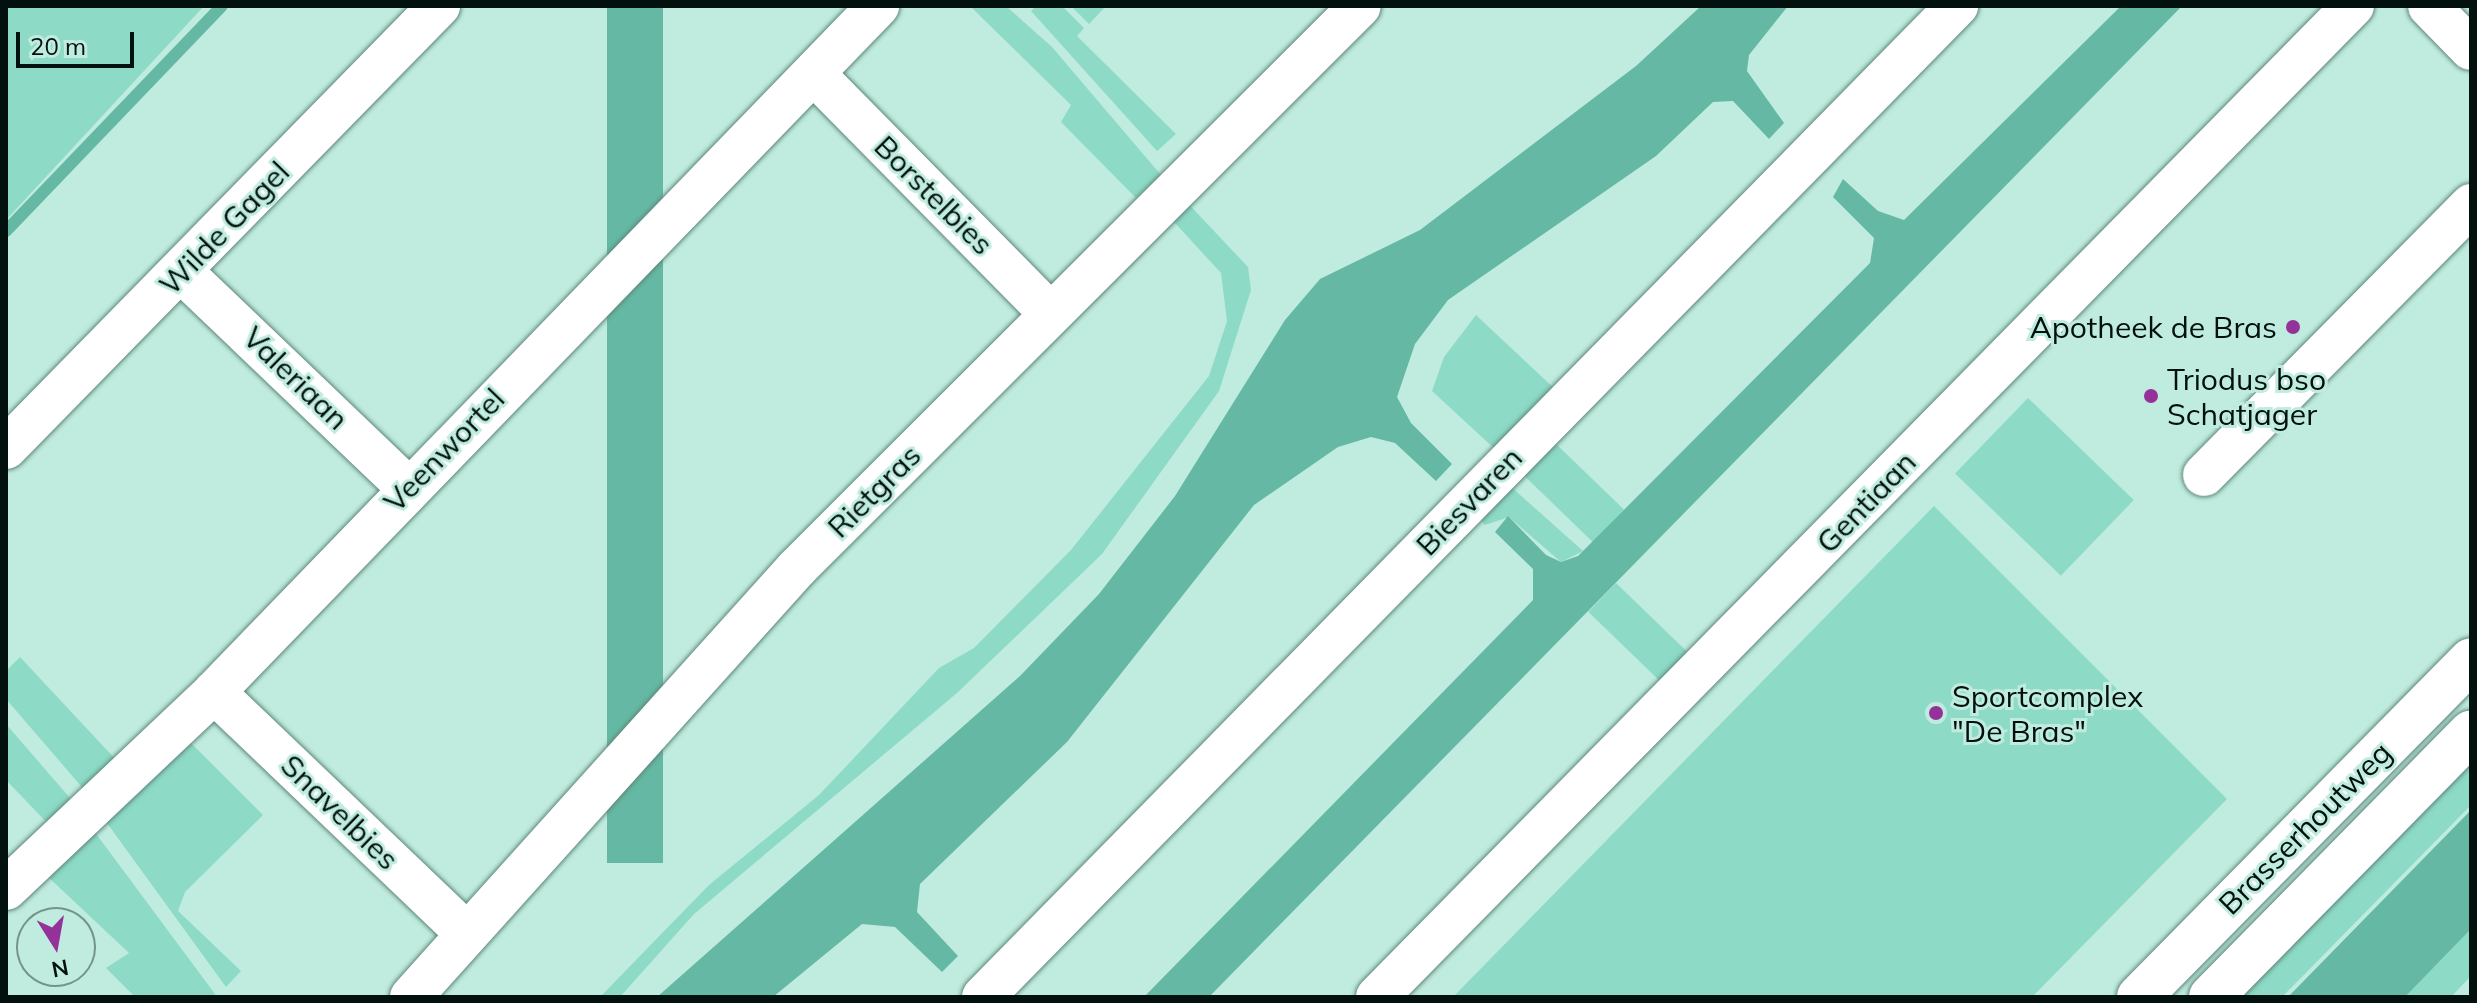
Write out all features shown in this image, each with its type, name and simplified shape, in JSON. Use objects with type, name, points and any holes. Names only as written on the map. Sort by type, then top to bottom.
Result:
[{"type":"main road","name":"Brasserhoutweg","points":[[2139,997],[2471,660]]},
{"type":"main road","name":"Brasserhoutweg","points":[[2211,997],[2471,732]]},
{"type":"street","name":"Wilde Gagel","points":[[6,448],[182,272],[439,6]]},
{"type":"street","name":"Veenwortel","points":[[6,889],[214,692],[407,487],[816,76],[878,6]]},
{"type":"street","name":"Rietgras","points":[[411,997],[465,932],[797,568],[1360,6]]},
{"type":"street","name":"Biesvaren","points":[[983,997],[1957,6]]},
{"type":"street","name":"Gentiaan","points":[[1377,997],[2353,6]]},
{"type":"street","points":[[2429,6],[2471,49]]},
{"type":"street","name":"Borstelbies","points":[[816,76],[1051,314]]},
{"type":"street","points":[[2204,475],[2471,205]]},
{"type":"street","name":"Valeriaan","points":[[182,272],[253,335],[407,487]]},
{"type":"street","name":"Snavelbies","points":[[214,692],[465,932]]},
{"type":"shaded area","points":[[6,6],[204,6],[6,220]]},
{"type":"shaded area","points":[[607,6],[663,6],[663,863],[607,863]]},
{"type":"shaded area","points":[[970,6],[1006,6],[1052,47],[1161,175],[1136,198],[1061,122],[1071,105]]},
{"type":"shaded area","points":[[1036,6],[1062,6],[1084,28],[1077,36],[1176,134],[1157,151],[1031,11]]},
{"type":"shaded area","points":[[1071,6],[1106,6],[1089,24]]},
{"type":"shaded area","points":[[1701,6],[1788,6],[1749,55],[1747,71],[1784,123],[1769,139],[1733,101],[1713,102],[1656,156],[1448,300],[1415,344],[1397,397],[1411,423],[1452,464],[1436,481],[1395,443],[1371,437],[1338,447],[1254,505],[1067,742],[920,884],[917,912],[958,956],[942,972],[895,927],[862,924],[773,997],[657,997],[1020,676],[1099,594],[1175,496],[1285,320],[1320,279],[1420,230],[1636,66]]},
{"type":"shaded area","points":[[2121,6],[2182,6],[1209,997],[1144,997],[1533,600],[1533,569],[1495,532],[1508,516],[1546,555],[1561,562],[1578,556],[1870,263],[1874,238],[1833,197],[1843,179],[1878,211],[1904,220]]},
{"type":"shaded area","points":[[1181,196],[1248,267],[1251,290],[1219,391],[1102,554],[957,693],[694,914],[620,997],[600,997],[709,885],[819,795],[939,668],[974,648],[1071,550],[1209,376],[1227,321],[1221,273],[1164,211]]},
{"type":"shaded area","points":[[1476,315],[1557,391],[1497,451],[1432,391],[1444,357]]},
{"type":"shaded area","points":[[2028,398],[2134,500],[2061,576],[1955,474]]},
{"type":"shaded area","points":[[1553,441],[1624,510],[1593,542],[1522,473]]},
{"type":"shaded area","points":[[1509,485],[1583,551],[1561,562],[1509,517],[1485,525],[1476,515]]},
{"type":"shaded area","name":"Sportcomplex \"De Bras\"","points":[[1934,506],[2227,799],[2032,997],[1453,997]]},
{"type":"shaded area","points":[[1616,583],[1692,656],[1664,685],[1588,612]]},
{"type":"shaded area","points":[[20,657],[118,762],[87,793],[6,699],[6,671]]},
{"type":"shaded area","points":[[6,724],[76,805],[53,829],[6,780]]},
{"type":"shaded area","points":[[184,736],[263,815],[185,892],[178,911],[241,971],[226,987],[104,819]]},
{"type":"shaded area","points":[[2471,750],[2471,805],[2282,997],[2228,997]]},
{"type":"shaded area","points":[[2471,810],[2471,929],[2405,997],[2288,997]]},
{"type":"shaded area","points":[[94,831],[215,994],[212,997],[135,997],[106,968],[129,953],[96,922],[96,907],[80,907],[46,875]]},
{"type":"shaded area","points":[[2471,929],[2471,976],[2451,997],[2405,997]]},
{"type":"waterway","points":[[6,231],[222,6]]},
{"type":"place","name":"Apotheek de Bras","points":[[2293,327]]},
{"type":"place","name":"Triodus bso Schatjager","points":[[2151,396]]},
{"type":"place","name":"Sportcomplex \"De Bras\"","points":[[1936,713]]}]
